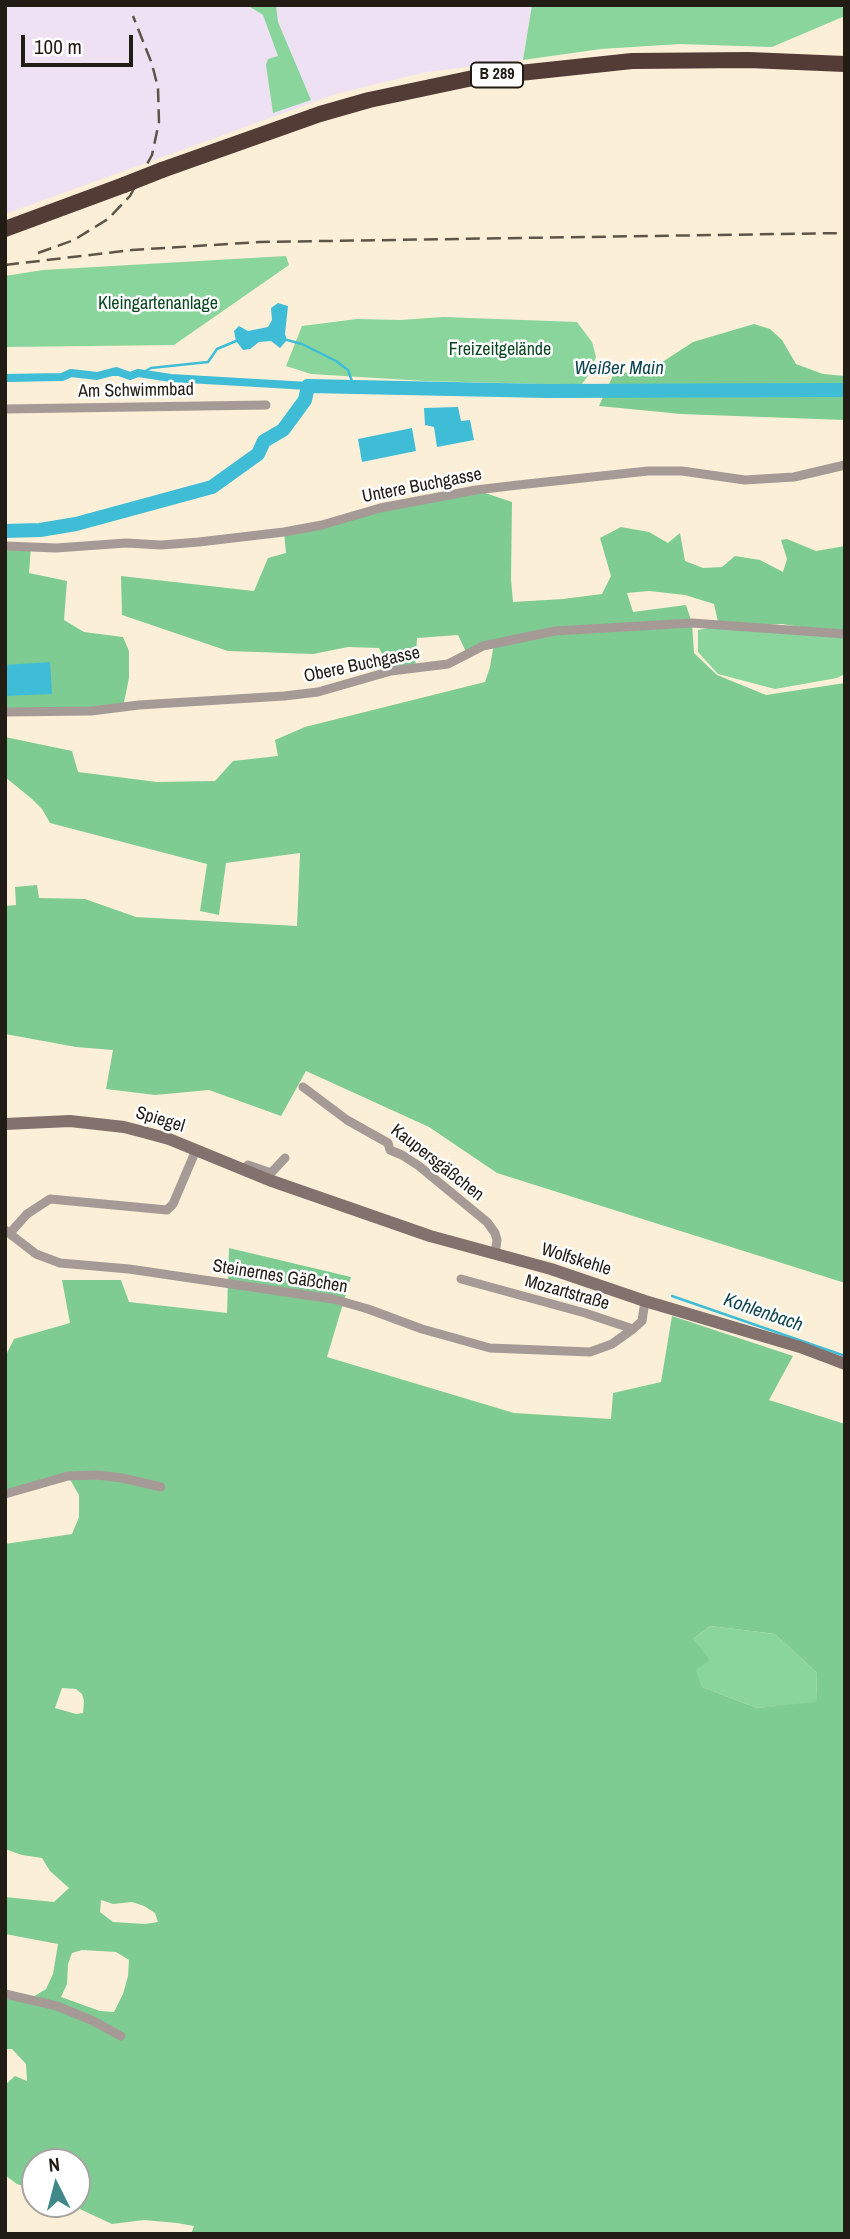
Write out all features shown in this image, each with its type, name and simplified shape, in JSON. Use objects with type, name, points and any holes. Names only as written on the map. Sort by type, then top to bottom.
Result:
[{"type":"highway","name":"B 289","points":[[5,229],[320,114],[369,100],[473,78],[632,61],[749,60],[845,64]]},
{"type":"street","name":"Am Schwimmbad","points":[[5,409],[266,405]]},
{"type":"street","name":"Untere Buchgasse","points":[[5,546],[56,548],[126,542],[161,545],[199,542],[322,525],[380,508],[476,490],[649,471],[682,471],[745,481],[793,477],[845,465]]},
{"type":"street","name":"Obere Buchgasse","points":[[5,712],[91,712],[139,705],[318,692],[391,671],[448,664],[483,646],[555,631],[692,623],[845,634]]},
{"type":"street","name":"Kaupersgäßchen","points":[[303,1087],[347,1119],[388,1143],[390,1150],[419,1166],[487,1223],[495,1233],[495,1254]]},
{"type":"street","name":"Spiegel","points":[[5,1124],[70,1121],[111,1125],[148,1133],[297,1190]]},
{"type":"street","points":[[8,1232],[27,1213],[50,1199],[167,1210],[173,1204],[196,1150]]},
{"type":"street","points":[[244,1170],[248,1165],[271,1173],[285,1158]]},
{"type":"street","name":"Wolfskehle","points":[[297,1190],[430,1236],[551,1269],[645,1301],[800,1347],[845,1364]]},
{"type":"street","name":"Steinernes Gäßchen","points":[[8,1232],[36,1254],[60,1264],[129,1269],[333,1299],[422,1329],[490,1348],[590,1352],[612,1343],[633,1329]]},
{"type":"street","name":"Mozartstraße","points":[[461,1279],[633,1329]]},
{"type":"street","points":[[633,1329],[642,1321],[645,1301]]},
{"type":"street","points":[[5,1494],[68,1476],[97,1475],[161,1487]]},
{"type":"street","points":[[5,1994],[57,2006],[121,2036]]},
{"type":"shaded area","points":[[5,5],[532,5],[523,60],[427,72],[339,93],[5,214]]},
{"type":"green space","points":[[247,5],[276,5],[278,22],[311,100],[273,113],[266,65],[268,59],[278,56],[263,15]]},
{"type":"green space","points":[[532,5],[845,5],[845,16],[772,47],[680,44],[601,49],[523,60]]},
{"type":"green space","name":"Kleingartenanlage","points":[[286,256],[289,265],[174,345],[5,347],[5,276],[43,270]]},
{"type":"green space","name":"Freizeitgelände","points":[[443,317],[577,322],[592,342],[596,357],[581,385],[425,381],[311,374],[286,366],[302,326],[357,319]]},
{"type":"green space","points":[[754,324],[770,329],[782,340],[796,364],[823,374],[845,376],[845,420],[681,414],[599,406],[614,373],[647,372],[693,342]]},
{"type":"green space","points":[[476,490],[512,502],[513,602],[602,594],[611,576],[600,538],[621,527],[649,532],[668,543],[680,533],[685,561],[703,568],[722,567],[735,556],[760,560],[783,572],[787,559],[781,540],[787,539],[816,551],[845,546],[845,634],[782,624],[719,626],[714,604],[685,595],[649,591],[627,593],[633,612],[686,605],[692,623],[694,653],[717,675],[766,695],[845,683],[845,1283],[497,1173],[429,1127],[306,1071],[281,1116],[209,1090],[155,1095],[106,1089],[113,1050],[76,1047],[5,1034],[5,906],[16,905],[15,887],[37,885],[39,898],[85,899],[136,917],[297,926],[300,853],[226,863],[219,915],[200,911],[207,864],[50,823],[42,809],[5,777],[5,737],[72,751],[78,772],[157,782],[215,781],[233,761],[278,756],[275,740],[305,727],[485,682],[490,667],[494,643],[467,654],[458,635],[417,638],[415,668],[391,671],[379,648],[348,647],[313,654],[228,651],[122,615],[121,576],[254,591],[268,558],[286,553],[284,532]]},
{"type":"green space","points":[[5,546],[31,547],[29,573],[67,581],[64,620],[84,632],[123,637],[129,651],[129,678],[123,707],[5,712]]},
{"type":"green space","points":[[719,626],[845,636],[845,674],[837,678],[775,689],[718,674],[698,652],[698,630]]},
{"type":"green space","points":[[229,1248],[351,1277],[327,1357],[514,1413],[611,1419],[613,1393],[661,1382],[672,1316],[793,1356],[769,1400],[845,1424],[845,2234],[191,2234],[194,2226],[144,2220],[112,2224],[91,2214],[91,2148],[21,2148],[21,2185],[5,2175],[5,2085],[15,2076],[27,2081],[26,2064],[12,2049],[5,2049],[5,1991],[33,1997],[46,1989],[53,1974],[58,1944],[5,1934],[5,1897],[54,1902],[69,1888],[50,1871],[42,1858],[5,1849],[5,1544],[72,1534],[79,1517],[79,1495],[68,1476],[5,1494],[5,1357],[14,1339],[70,1323],[62,1280],[121,1280],[129,1302],[227,1313]],"holes":[[[710,1626],[775,1634],[817,1673],[816,1702],[757,1708],[702,1687],[696,1670],[710,1660],[693,1639]],[[62,1688],[76,1689],[82,1694],[83,1713],[76,1714],[55,1708]],[[101,1900],[113,1904],[132,1902],[144,1906],[155,1913],[158,1922],[113,1922],[100,1912]],[[82,1950],[116,1952],[129,1960],[123,1994],[114,2012],[100,2011],[61,1997],[67,1984],[68,1964],[72,1953]]]},
{"type":"green space","points":[[710,1626],[775,1634],[817,1673],[816,1703],[757,1708],[702,1687],[695,1670],[693,1639]]},
{"type":"water","points":[[278,303],[288,306],[285,334],[287,340],[280,348],[271,341],[259,342],[250,349],[243,350],[236,341],[234,331],[239,326],[248,331],[268,327],[272,320],[271,308]]},
{"type":"water","points":[[458,407],[461,421],[470,420],[474,440],[437,447],[434,427],[425,425],[424,408]]},
{"type":"water","points":[[412,428],[416,451],[362,462],[358,439]]},
{"type":"water","points":[[50,662],[52,694],[5,696],[5,665]]},
{"type":"waterway","points":[[287,340],[302,344],[336,361],[348,370],[354,387]]},
{"type":"waterway","points":[[142,373],[151,368],[208,362],[217,349],[236,341]]},
{"type":"waterway","name":"Weißer Main","points":[[5,378],[62,377],[71,373],[97,376],[116,371],[130,376],[138,373],[171,378],[308,386]]},
{"type":"waterway","name":"Weißer Main","points":[[5,531],[40,530],[76,524],[212,487],[258,454],[264,441],[283,430],[305,400],[308,386],[547,391],[845,390]]},
{"type":"waterway","name":"Kohlenbach","points":[[672,1296],[845,1356]]},
{"type":"railway","points":[[38,253],[74,240],[108,219],[130,196],[152,155],[159,122],[158,88],[152,64],[133,16]]},
{"type":"railway","points":[[5,265],[132,250],[260,242],[845,233]]}]
